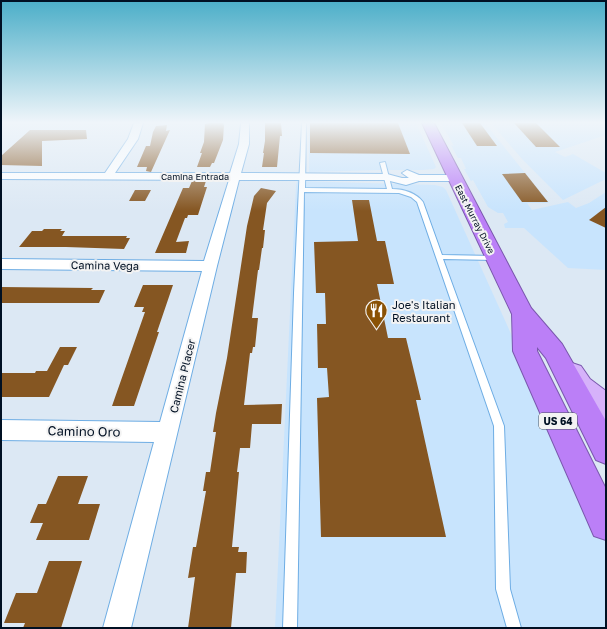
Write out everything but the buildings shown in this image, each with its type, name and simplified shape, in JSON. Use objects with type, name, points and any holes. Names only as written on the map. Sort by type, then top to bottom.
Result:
[{"type":"highway","name":"East Murray Drive","points":[[442,152],[523,314]]},
{"type":"highway","name":"US 64","points":[[523,314],[554,351],[606,450]]},
{"type":"highway","name":"US 64","points":[[523,314],[525,351],[606,524]]},
{"type":"main road","points":[[554,351],[581,387],[606,408]]},
{"type":"street","points":[[108,176],[124,152]]},
{"type":"street","name":"Camina Placer","points":[[117,628],[210,266],[241,152]]},
{"type":"street","name":"Camina Entrada","points":[[1,176],[388,177],[396,181],[412,182],[417,178],[455,178]]},
{"type":"street","name":"Camina Vega","points":[[1,264],[210,266]]},
{"type":"street","name":"Camino Oro","points":[[1,430],[167,432]]},
{"type":"lane","points":[[290,628],[298,294],[303,152]]},
{"type":"lane","points":[[383,163],[388,177],[390,191]]},
{"type":"lane","points":[[302,190],[399,191],[409,194],[420,202],[499,426],[503,589],[514,628]]},
{"type":"lane","points":[[439,257],[495,258]]},
{"type":"shaded area","points":[[309,152],[429,152],[436,167],[434,169],[422,170],[309,172]]},
{"type":"shaded area","points":[[455,152],[508,152],[549,203],[527,203],[532,210],[568,202],[576,208],[589,203],[606,192],[606,270],[568,268],[524,228],[505,228],[504,224],[508,222],[503,213],[498,213],[488,207],[473,180],[471,181],[464,169],[466,169],[461,158],[458,158]]},
{"type":"shaded area","points":[[516,152],[556,152],[565,157],[573,154],[606,173],[606,179],[563,200]]},
{"type":"shaded area","points":[[297,181],[435,185],[443,187],[446,190],[606,544],[606,628],[275,628]]},
{"type":"place","name":"Joe's Italian Restaurant","points":[[377,330]]}]
